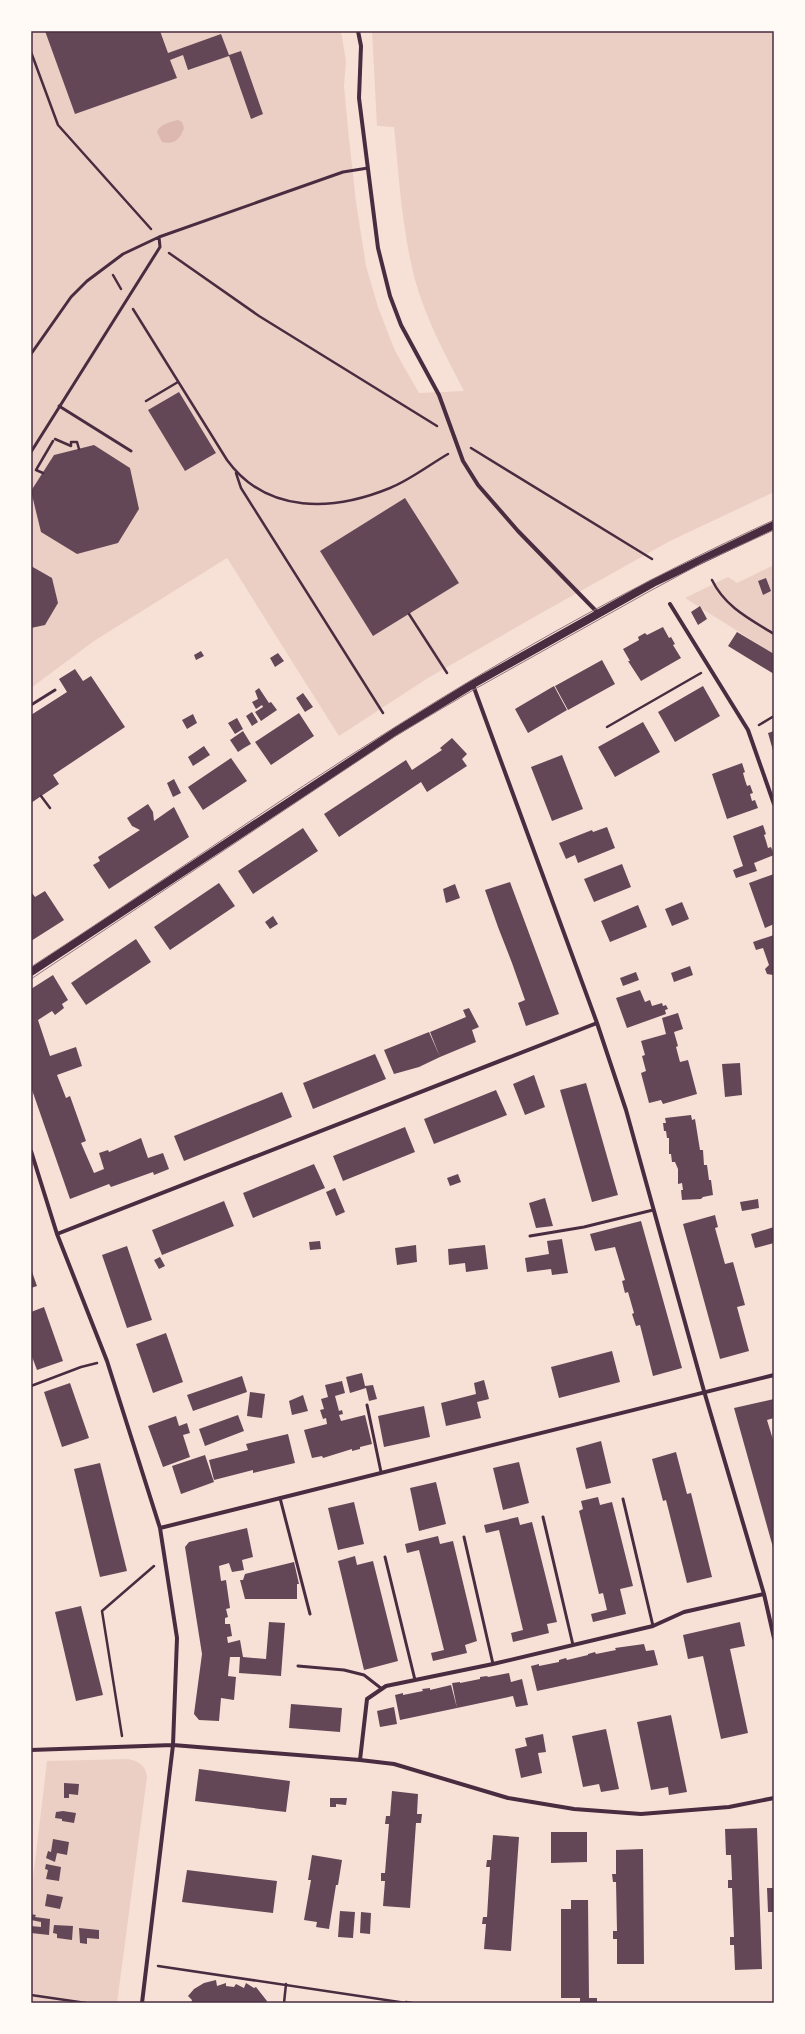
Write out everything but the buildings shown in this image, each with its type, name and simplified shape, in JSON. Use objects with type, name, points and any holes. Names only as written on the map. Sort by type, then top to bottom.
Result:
[{"type":"main road","points":[[31,972],[395,732],[473,684],[653,583],[774,525]]},
{"type":"street","points":[[358,31],[361,46],[359,98],[378,248],[390,296],[407,339],[439,395],[466,467],[478,486],[518,531],[599,614]]},
{"type":"street","points":[[670,604],[748,730],[774,804]]},
{"type":"street","points":[[473,684],[597,1023],[626,1110],[704,1391],[764,1594],[774,1638]]},
{"type":"street","points":[[57,1234],[597,1023]]},
{"type":"street","points":[[31,1151],[57,1234],[107,1361],[160,1528],[177,1638],[173,1745],[148,1964],[142,2003]]},
{"type":"street","points":[[160,1528],[704,1391],[774,1375]]},
{"type":"street","points":[[360,1760],[367,1699],[382,1689],[415,1680],[493,1664],[654,1626],[684,1612],[764,1594]]},
{"type":"street","points":[[31,1750],[173,1745],[360,1760],[394,1764],[508,1798],[574,1809],[641,1814],[729,1807],[774,1798]]},
{"type":"lane","points":[[31,354],[71,297],[87,280],[128,251],[159,237],[343,172],[368,168]]},
{"type":"lane","points":[[31,452],[32,447],[128,300],[160,247],[159,237]]},
{"type":"lane","points":[[59,406],[131,451]]},
{"type":"lane","points":[[31,706],[55,690]]},
{"type":"lane","points":[[530,1236],[584,1227],[654,1210]]},
{"type":"lane","points":[[367,1405],[381,1472]]},
{"type":"lane","points":[[280,1498],[310,1614]]},
{"type":"lane","points":[[623,1499],[654,1626]]},
{"type":"lane","points":[[543,1517],[573,1645]]},
{"type":"lane","points":[[464,1537],[493,1664]]},
{"type":"lane","points":[[385,1557],[415,1680]]},
{"type":"lane","points":[[298,1666],[344,1670],[364,1675],[382,1689]]},
{"type":"path","points":[[31,52],[58,125],[146,223]]},
{"type":"path","points":[[167,252],[259,316],[652,559]]},
{"type":"path","points":[[107,265],[178,382],[235,471],[241,488],[384,713]]},
{"type":"path","points":[[146,401],[178,382]]},
{"type":"path","points":[[54,439],[71,446],[71,442],[76,442],[79,449]]},
{"type":"path","points":[[235,471],[253,486],[282,499],[316,505],[338,504],[357,500],[392,488],[459,448]]},
{"type":"path","points":[[712,580],[722,596],[734,610],[774,634]]},
{"type":"path","points":[[409,614],[447,673]]},
{"type":"path","points":[[607,727],[709,668]]},
{"type":"path","points":[[748,730],[774,716]]},
{"type":"path","points":[[41,796],[50,808]]},
{"type":"path","points":[[31,1386],[82,1367],[107,1361]]},
{"type":"path","points":[[124,1747],[102,1611],[165,1557]]},
{"type":"path","points":[[148,1964],[412,2003]]},
{"type":"path","points":[[284,2003],[286,1984]]},
{"type":"path","points":[[31,1996],[86,2003]]},
{"type":"shaded area","points":[[31,31],[341,31],[346,61],[344,86],[348,129],[356,202],[366,266],[378,307],[395,351],[419,393],[464,391],[430,323],[415,280],[404,223],[394,127],[377,126],[372,31],[774,31],[774,492],[670,541],[536,616],[428,678],[339,736],[227,558],[94,641],[31,688]]},
{"type":"shaded area","points":[[178,120],[182,122],[184,128],[179,138],[170,143],[162,142],[157,132],[158,129],[166,124]]},
{"type":"shaded area","points":[[774,565],[774,654],[685,598],[728,577],[737,583]]},
{"type":"shaded area","points":[[128,1759],[141,1765],[145,1770],[147,1777],[117,2003],[31,2003],[31,1895],[47,1761]]},
{"type":"tram line","points":[[31,967],[303,786],[441,698],[581,617],[677,567],[774,520]]},
{"type":"tram line","points":[[31,979],[397,735],[475,689],[650,591],[704,562],[774,530]]}]
